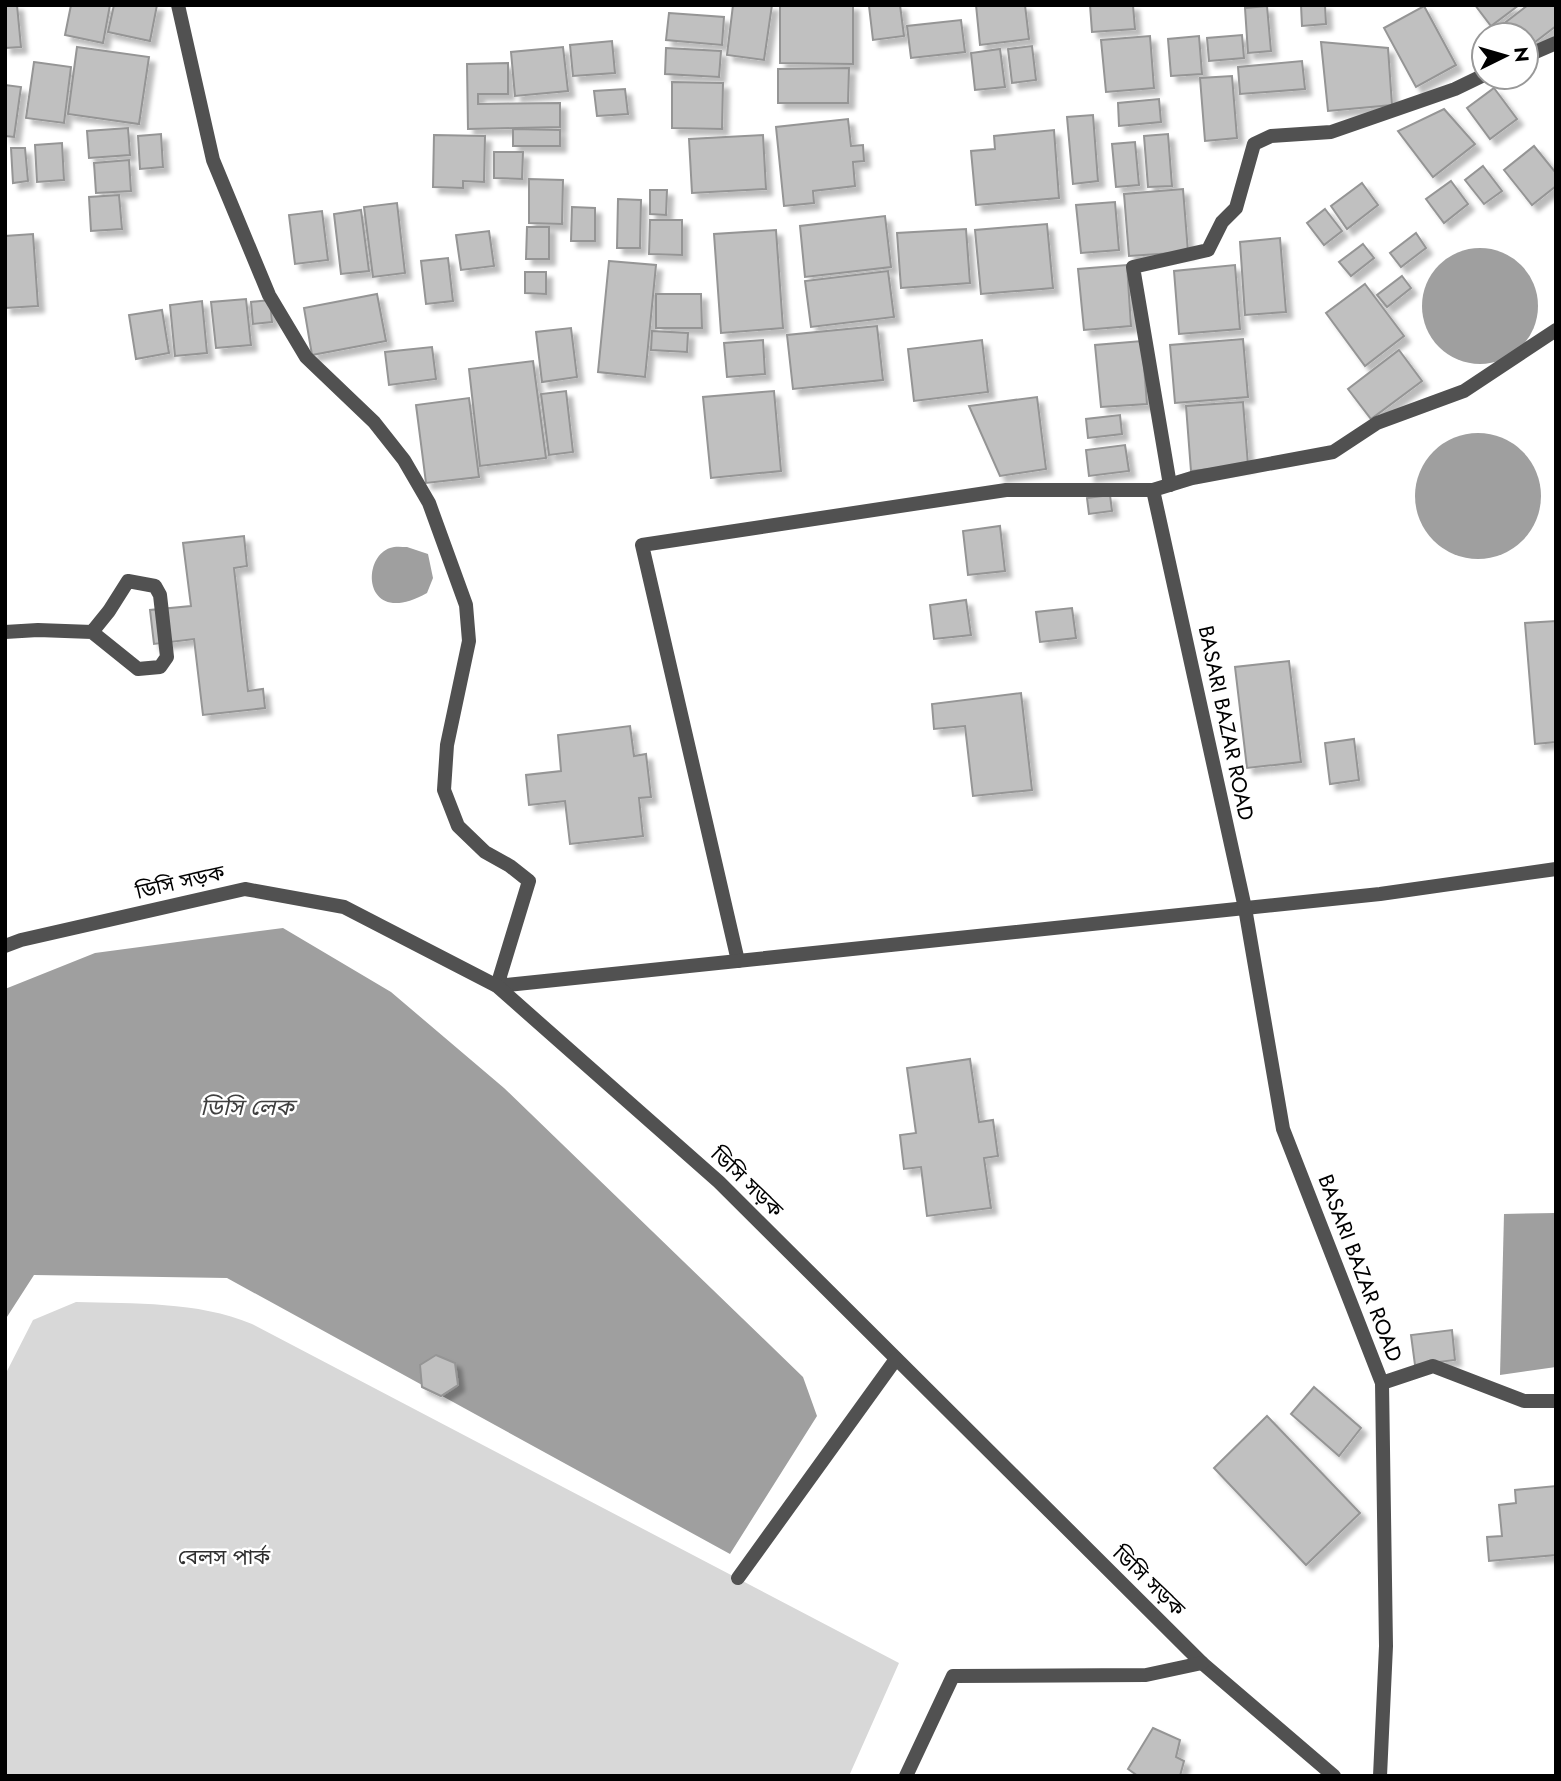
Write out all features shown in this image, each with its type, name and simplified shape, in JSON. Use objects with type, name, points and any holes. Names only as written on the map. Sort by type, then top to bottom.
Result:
[{"type":"street","points":[[178,5],[213,160],[269,295],[306,357],[374,422],[404,460],[429,503],[466,605],[469,641],[447,745],[444,790],[458,826],[485,852],[529,881],[497,986],[1380,894],[1556,869]]},
{"type":"street","points":[[1170,485],[1133,267],[1208,250],[1222,222],[1236,208],[1254,144],[1271,136],[1331,131],[1470,82]]},
{"type":"street","points":[[738,961],[642,545],[1006,490],[1153,490],[1192,478],[1333,452],[1377,423],[1464,391],[1556,330]]},
{"type":"street","name":"BASARI BAZAR ROAD","points":[[1153,490],[1245,908],[1283,1129],[1382,1383]]},
{"type":"street","points":[[5,632],[92,632],[138,669],[160,667],[167,657],[160,595],[155,586],[128,581],[92,632]]},
{"type":"street","name":"ডিসি সড়ক","points":[[5,946],[21,940],[245,889],[344,907],[497,986],[719,1182],[1202,1663],[1334,1776]]},
{"type":"street","points":[[738,1578],[897,1359]]},
{"type":"street","points":[[1380,1776],[1386,1646],[1382,1383],[1433,1366],[1524,1401],[1556,1401]]},
{"type":"street","points":[[906,1776],[953,1676],[1146,1675],[1202,1663]]},
{"type":"green space","name":"বেলস পার্ক","points":[[76,1302],[187,1307],[252,1324],[899,1663],[849,1776],[5,1776],[5,1375],[33,1320]]},
{"type":"water","points":[[1480,248],[1502,253],[1521,265],[1533,284],[1538,306],[1533,328],[1521,347],[1502,359],[1480,364],[1458,359],[1439,347],[1427,328],[1422,306],[1427,284],[1439,265],[1458,253]]},
{"type":"water","points":[[1478,433],[1502,438],[1523,451],[1536,472],[1541,496],[1536,520],[1523,541],[1502,554],[1478,559],[1454,554],[1433,541],[1420,520],[1415,496],[1420,472],[1433,451],[1454,438]]},
{"type":"water","points":[[407,547],[428,554],[433,578],[427,593],[406,602],[390,603],[380,597],[374,588],[374,564],[380,554],[390,548]]},
{"type":"water","name":"ডিসি লেক","points":[[283,928],[391,992],[504,1088],[803,1377],[817,1416],[730,1554],[227,1278],[34,1275],[5,1320],[5,989],[95,953]]},
{"type":"water","points":[[1556,1213],[1556,1367],[1500,1375],[1504,1214]]},
{"type":"building","points":[[5,5],[17,5],[21,47],[5,48]]},
{"type":"building","points":[[71,5],[110,5],[103,43],[65,35]]},
{"type":"building","points":[[114,5],[157,5],[150,41],[108,32]]},
{"type":"building","points":[[733,5],[772,5],[764,60],[727,55]]},
{"type":"building","points":[[780,5],[853,5],[853,64],[780,63]]},
{"type":"building","points":[[900,5],[904,36],[873,40],[869,6]]},
{"type":"building","points":[[976,5],[1025,5],[1029,39],[980,45]]},
{"type":"building","points":[[1090,5],[1133,5],[1135,29],[1092,32]]},
{"type":"building","points":[[1301,5],[1325,5],[1326,24],[1302,26]]},
{"type":"building","points":[[1475,5],[1519,5],[1498,21],[1487,21]]},
{"type":"building","points":[[1528,5],[1556,5],[1556,26],[1540,38],[1540,21],[1507,21]]},
{"type":"building","points":[[1267,6],[1271,51],[1248,53],[1245,8]]},
{"type":"building","points":[[1424,6],[1456,65],[1416,87],[1384,28]]},
{"type":"building","points":[[669,13],[724,17],[722,45],[666,40]]},
{"type":"building","points":[[961,20],[965,52],[911,58],[907,26]]},
{"type":"building","points":[[1242,35],[1244,58],[1209,61],[1207,38]]},
{"type":"building","points":[[1150,36],[1154,88],[1106,92],[1101,40]]},
{"type":"building","points":[[1199,36],[1202,74],[1171,76],[1168,39]]},
{"type":"building","points":[[612,41],[615,73],[573,76],[570,45]]},
{"type":"building","points":[[1321,42],[1388,48],[1392,105],[1328,111]]},
{"type":"building","points":[[1032,46],[1036,80],[1012,83],[1008,49]]},
{"type":"building","points":[[77,47],[149,57],[139,124],[68,114]]},
{"type":"building","points":[[563,47],[568,91],[515,96],[511,52]]},
{"type":"building","points":[[666,48],[721,51],[719,77],[665,74]]},
{"type":"building","points":[[1000,49],[1005,87],[975,90],[971,53]]},
{"type":"building","points":[[1302,61],[1305,89],[1240,94],[1238,67]]},
{"type":"building","points":[[34,62],[71,67],[64,123],[26,118]]},
{"type":"building","points":[[508,63],[508,94],[478,94],[478,104],[560,103],[560,127],[468,129],[467,64]]},
{"type":"building","points":[[849,68],[848,103],[778,103],[778,69]]},
{"type":"building","points":[[1232,76],[1237,138],[1205,141],[1200,78]]},
{"type":"building","points":[[672,82],[723,83],[722,129],[672,128]]},
{"type":"building","points":[[5,85],[21,87],[14,137],[5,136]]},
{"type":"building","points":[[625,89],[628,114],[597,116],[594,91]]},
{"type":"building","points":[[1490,91],[1496,91],[1517,119],[1490,139],[1467,108]]},
{"type":"building","points":[[1159,99],[1161,122],[1119,126],[1118,103]]},
{"type":"building","points":[[1444,109],[1475,144],[1433,177],[1398,131]]},
{"type":"building","points":[[1093,115],[1098,181],[1073,184],[1067,117]]},
{"type":"building","points":[[848,119],[851,146],[863,145],[864,161],[853,162],[855,186],[813,191],[814,203],[784,206],[776,127]]},
{"type":"building","points":[[128,128],[130,155],[89,158],[87,131]]},
{"type":"building","points":[[513,129],[560,130],[560,146],[513,146]]},
{"type":"building","points":[[1054,130],[1059,198],[976,205],[971,151],[995,149],[994,136]]},
{"type":"building","points":[[161,134],[163,167],[140,169],[138,136]]},
{"type":"building","points":[[1168,134],[1172,186],[1148,187],[1144,136]]},
{"type":"building","points":[[434,135],[485,136],[484,182],[463,181],[463,188],[433,187]]},
{"type":"building","points":[[763,135],[766,189],[692,193],[689,139]]},
{"type":"building","points":[[1135,142],[1139,185],[1116,187],[1112,144]]},
{"type":"building","points":[[62,143],[64,180],[37,182],[35,145]]},
{"type":"building","points":[[1534,146],[1556,173],[1556,186],[1532,205],[1504,170]]},
{"type":"building","points":[[11,148],[25,148],[28,181],[13,183]]},
{"type":"building","points":[[494,152],[523,152],[522,179],[494,178]]},
{"type":"building","points":[[129,160],[131,191],[96,193],[94,163]]},
{"type":"building","points":[[1483,166],[1502,191],[1484,204],[1465,180]]},
{"type":"building","points":[[529,179],[563,180],[562,224],[529,223]]},
{"type":"building","points":[[1451,181],[1468,204],[1444,223],[1426,199]]},
{"type":"building","points":[[1362,183],[1378,205],[1347,229],[1331,206]]},
{"type":"building","points":[[1183,189],[1188,252],[1129,256],[1124,194]]},
{"type":"building","points":[[650,190],[667,190],[666,215],[650,214]]},
{"type":"building","points":[[119,195],[122,229],[91,231],[89,197]]},
{"type":"building","points":[[618,199],[641,200],[640,248],[617,248]]},
{"type":"building","points":[[1115,202],[1119,250],[1081,253],[1076,205]]},
{"type":"building","points":[[397,203],[405,273],[373,277],[364,207]]},
{"type":"building","points":[[572,207],[595,208],[595,241],[571,241]]},
{"type":"building","points":[[1325,209],[1342,231],[1324,245],[1307,223]]},
{"type":"building","points":[[361,210],[369,271],[341,274],[334,214]]},
{"type":"building","points":[[322,211],[328,260],[295,264],[289,215]]},
{"type":"building","points":[[885,216],[891,267],[805,277],[800,226]]},
{"type":"building","points":[[650,220],[682,220],[682,255],[649,254]]},
{"type":"building","points":[[1047,224],[1053,288],[981,294],[975,230]]},
{"type":"building","points":[[527,227],[549,227],[549,259],[526,259]]},
{"type":"building","points":[[966,229],[970,283],[901,288],[897,233]]},
{"type":"building","points":[[776,230],[783,328],[721,333],[714,234]]},
{"type":"building","points":[[489,231],[494,266],[461,270],[456,235]]},
{"type":"building","points":[[1416,233],[1426,248],[1401,267],[1390,253]]},
{"type":"building","points":[[33,234],[38,306],[5,308],[5,236]]},
{"type":"building","points":[[1280,238],[1286,312],[1245,315],[1240,242]]},
{"type":"building","points":[[1363,244],[1374,258],[1351,276],[1339,262]]},
{"type":"building","points":[[448,258],[453,301],[426,304],[421,261]]},
{"type":"building","points":[[609,261],[656,265],[645,377],[598,372]]},
{"type":"building","points":[[1127,265],[1131,326],[1084,330],[1078,269]]},
{"type":"building","points":[[1235,265],[1240,329],[1179,334],[1174,271]]},
{"type":"building","points":[[888,271],[894,317],[811,327],[805,281]]},
{"type":"building","points":[[525,272],[546,272],[546,294],[525,293]]},
{"type":"building","points":[[1402,276],[1411,288],[1387,307],[1377,295]]},
{"type":"building","points":[[1365,284],[1404,336],[1365,366],[1326,313]]},
{"type":"building","points":[[377,294],[386,341],[312,355],[304,308]]},
{"type":"building","points":[[656,294],[701,294],[702,328],[656,328]]},
{"type":"building","points":[[246,299],[251,345],[216,348],[211,302]]},
{"type":"building","points":[[270,300],[272,322],[253,324],[251,302]]},
{"type":"building","points":[[202,301],[207,353],[175,356],[170,305]]},
{"type":"building","points":[[162,310],[169,353],[136,359],[129,315]]},
{"type":"building","points":[[877,326],[883,380],[793,389],[787,335]]},
{"type":"building","points":[[571,328],[577,377],[542,382],[536,332]]},
{"type":"building","points":[[652,331],[688,333],[687,352],[651,350]]},
{"type":"building","points":[[1243,339],[1248,397],[1175,403],[1170,345]]},
{"type":"building","points":[[763,340],[765,374],[727,377],[724,343]]},
{"type":"building","points":[[982,340],[988,392],[914,401],[908,349]]},
{"type":"building","points":[[1142,341],[1147,404],[1101,407],[1095,345]]},
{"type":"building","points":[[432,347],[436,379],[389,385],[385,352]]},
{"type":"building","points":[[1399,350],[1422,381],[1371,419],[1348,389]]},
{"type":"building","points":[[533,361],[546,458],[480,466],[469,369]]},
{"type":"building","points":[[566,391],[573,452],[549,455],[541,394]]},
{"type":"building","points":[[774,391],[781,471],[711,478],[703,397]]},
{"type":"building","points":[[1037,397],[1046,469],[1000,476],[969,406]]},
{"type":"building","points":[[469,398],[479,477],[426,483],[416,405]]},
{"type":"building","points":[[1243,402],[1248,465],[1191,471],[1186,406]]},
{"type":"building","points":[[1120,415],[1122,434],[1088,438],[1086,419]]},
{"type":"building","points":[[1125,445],[1129,471],[1089,476],[1086,450]]},
{"type":"building","points":[[1110,495],[1112,511],[1089,514],[1087,498]]},
{"type":"building","points":[[1000,526],[1005,571],[968,575],[963,531]]},
{"type":"building","points":[[244,536],[247,566],[234,568],[248,691],[263,689],[265,708],[203,715],[194,639],[154,644],[150,610],[191,606],[183,543]]},
{"type":"building","points":[[966,600],[971,635],[934,639],[930,605]]},
{"type":"building","points":[[1072,608],[1076,638],[1040,642],[1036,612]]},
{"type":"building","points":[[1556,621],[1556,742],[1535,744],[1525,623]]},
{"type":"building","points":[[1289,661],[1301,762],[1247,768],[1235,667]]},
{"type":"building","points":[[1021,693],[1032,790],[973,796],[965,726],[934,729],[932,704]]},
{"type":"building","points":[[630,726],[634,756],[646,754],[651,797],[639,798],[643,836],[570,844],[565,801],[529,805],[526,775],[561,771],[558,735]]},
{"type":"building","points":[[1354,739],[1359,780],[1330,784],[1325,743]]},
{"type":"building","points":[[970,1059],[979,1122],[993,1120],[998,1156],[984,1158],[991,1208],[927,1216],[921,1167],[904,1169],[900,1135],[916,1133],[907,1068]]},
{"type":"building","points":[[1452,1330],[1455,1360],[1415,1365],[1411,1335]]},
{"type":"building","points":[[436,1355],[455,1363],[458,1385],[441,1396],[422,1387],[420,1365]]},
{"type":"building","points":[[1314,1387],[1361,1428],[1339,1456],[1291,1414]]},
{"type":"building","points":[[1267,1416],[1360,1513],[1306,1565],[1214,1468]]},
{"type":"building","points":[[1556,1486],[1556,1555],[1489,1561],[1487,1537],[1502,1536],[1499,1505],[1516,1503],[1515,1490]]},
{"type":"building","points":[[1153,1728],[1180,1740],[1176,1757],[1184,1761],[1180,1776],[1138,1776],[1128,1769]]}]
